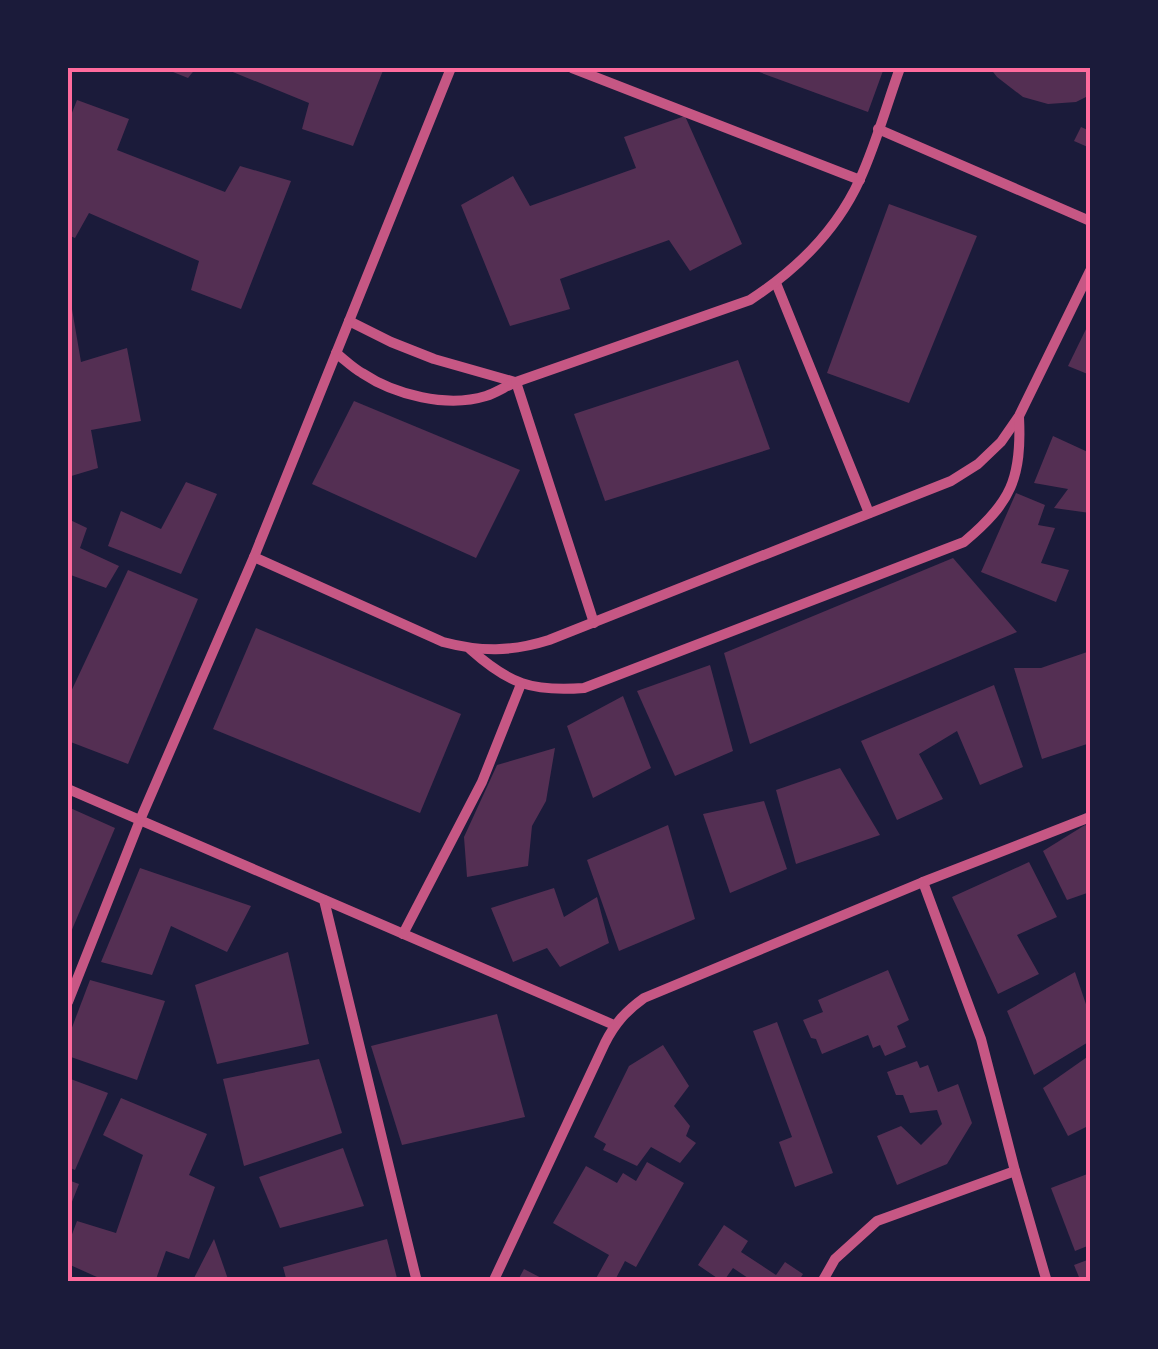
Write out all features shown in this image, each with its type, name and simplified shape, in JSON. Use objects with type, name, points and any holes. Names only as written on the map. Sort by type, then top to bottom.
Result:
[{"type":"street","points":[[68,1002],[140,820],[254,558],[451,68]]},
{"type":"street","points":[[572,68],[860,180]]},
{"type":"street","points":[[336,353],[390,388],[421,397],[453,400],[485,396],[750,300],[776,283],[837,219],[860,180],[900,68]]},
{"type":"street","points":[[878,129],[1090,221]]},
{"type":"street","points":[[254,558],[442,642],[496,651],[523,648],[951,481],[978,464],[1001,442],[1019,416],[1090,270]]},
{"type":"street","points":[[776,283],[869,514]]},
{"type":"street","points":[[349,321],[434,359],[516,382]]},
{"type":"street","points":[[516,382],[594,622]]},
{"type":"street","points":[[469,649],[493,670],[522,684],[552,690],[584,688],[964,542],[992,518],[1012,487],[1021,451],[1019,416]]},
{"type":"street","points":[[403,934],[482,782],[522,684]]},
{"type":"street","points":[[68,789],[614,1024]]},
{"type":"street","points":[[493,1282],[614,1024],[628,1010],[644,998],[1090,816]]},
{"type":"street","points":[[923,882],[982,1039],[1047,1282]]},
{"type":"street","points":[[324,900],[417,1282]]},
{"type":"street","points":[[822,1282],[835,1258],[877,1221],[1015,1171]]},
{"type":"building","points":[[163,68],[196,68],[188,78]]},
{"type":"building","points":[[223,68],[384,68],[353,146],[302,129],[309,103]]},
{"type":"building","points":[[748,68],[884,68],[868,112]]},
{"type":"building","points":[[990,68],[1090,68],[1090,95],[1076,102],[1048,104],[1023,97]]},
{"type":"building","points":[[77,100],[129,119],[117,150],[225,192],[240,166],[291,181],[241,309],[191,290],[199,261],[89,213],[75,238],[68,235],[68,123]]},
{"type":"building","points":[[685,116],[742,244],[690,271],[669,240],[560,279],[570,309],[510,326],[461,205],[513,176],[530,206],[636,168],[624,137]]},
{"type":"building","points":[[1081,127],[1090,131],[1090,148],[1074,141]]},
{"type":"building","points":[[889,204],[977,236],[909,403],[827,373]]},
{"type":"building","points":[[72,309],[81,362],[127,348],[141,421],[91,430],[98,468],[68,477],[68,310]]},
{"type":"building","points":[[1090,321],[1090,375],[1068,366]]},
{"type":"building","points":[[738,360],[770,449],[605,501],[574,414]]},
{"type":"building","points":[[354,401],[520,470],[476,558],[312,484]]},
{"type":"building","points":[[1053,436],[1090,453],[1090,513],[1054,508],[1068,489],[1034,483]]},
{"type":"building","points":[[186,482],[217,494],[181,574],[108,546],[121,511],[161,529]]},
{"type":"building","points":[[1016,493],[1045,505],[1038,525],[1055,528],[1041,563],[1069,570],[1056,602],[981,572]]},
{"type":"building","points":[[68,519],[87,528],[80,548],[119,566],[106,588],[68,574]]},
{"type":"building","points":[[953,558],[1017,632],[750,744],[724,653]]},
{"type":"building","points":[[128,570],[198,599],[128,764],[68,741],[68,698]]},
{"type":"building","points":[[256,628],[461,714],[420,813],[213,729]]},
{"type":"building","points":[[1090,651],[1090,743],[1042,759],[1014,668],[1041,668]]},
{"type":"building","points":[[710,665],[733,751],[675,776],[637,691]]},
{"type":"building","points":[[994,685],[1023,767],[980,785],[957,731],[919,754],[943,799],[897,820],[861,741]]},
{"type":"building","points":[[623,696],[651,768],[593,798],[567,726]]},
{"type":"building","points":[[555,748],[546,801],[532,826],[528,866],[467,877],[464,837],[497,765]]},
{"type":"building","points":[[840,768],[880,835],[796,864],[776,790]]},
{"type":"building","points":[[764,801],[787,869],[730,893],[703,814]]},
{"type":"building","points":[[68,807],[115,828],[68,939]]},
{"type":"building","points":[[668,825],[695,919],[619,951],[587,860]]},
{"type":"building","points":[[1085,825],[1090,827],[1090,892],[1067,900],[1043,851]]},
{"type":"building","points":[[1029,862],[1057,917],[1017,935],[1039,974],[998,994],[952,897]]},
{"type":"building","points":[[140,868],[251,906],[227,952],[171,926],[152,975],[101,962]]},
{"type":"building","points":[[554,888],[564,917],[597,897],[609,943],[560,967],[547,948],[513,962],[491,908]]},
{"type":"building","points":[[288,952],[309,1044],[217,1064],[195,985]]},
{"type":"building","points":[[888,970],[909,1020],[897,1026],[906,1047],[885,1056],[880,1045],[873,1048],[868,1035],[822,1054],[803,1020],[823,1012],[818,1000]]},
{"type":"building","points":[[1075,972],[1090,1016],[1090,1041],[1034,1075],[1007,1011]]},
{"type":"building","points":[[90,980],[165,1001],[137,1080],[68,1056],[68,1038]]},
{"type":"building","points":[[497,1014],[525,1117],[402,1145],[371,1046]]},
{"type":"building","points":[[777,1022],[833,1173],[795,1187],[779,1142],[792,1137],[753,1031]]},
{"type":"building","points":[[663,1045],[689,1086],[674,1106],[690,1126],[686,1136],[696,1143],[680,1163],[651,1147],[637,1166],[603,1150],[606,1144],[594,1137],[629,1066]]},
{"type":"building","points":[[1090,1055],[1090,1125],[1068,1136],[1043,1088]]},
{"type":"building","points":[[319,1059],[342,1133],[244,1166],[223,1079]]},
{"type":"building","points":[[917,1061],[920,1068],[928,1065],[938,1092],[958,1084],[972,1123],[947,1164],[897,1185],[877,1136],[901,1126],[921,1145],[942,1124],[937,1110],[910,1113],[903,1095],[896,1095],[887,1072]]},
{"type":"building","points":[[68,1078],[108,1093],[75,1170],[68,1167]]},
{"type":"building","points":[[121,1098],[207,1134],[189,1175],[215,1187],[189,1259],[166,1251],[155,1282],[108,1282],[68,1264],[68,1245],[77,1221],[116,1233],[143,1155],[103,1135]]},
{"type":"building","points":[[343,1148],[364,1206],[280,1228],[259,1177]]},
{"type":"building","points":[[647,1162],[684,1183],[636,1267],[625,1261],[614,1282],[594,1282],[609,1255],[553,1223],[586,1166],[617,1183],[623,1173],[636,1181]]},
{"type":"building","points":[[1090,1173],[1090,1245],[1075,1251],[1051,1188]]},
{"type":"building","points":[[68,1180],[79,1184],[68,1212]]},
{"type":"building","points":[[724,1225],[748,1241],[741,1252],[776,1275],[785,1262],[803,1274],[798,1282],[754,1282],[733,1268],[723,1282],[698,1265]]},
{"type":"building","points":[[214,1239],[229,1282],[192,1282]]},
{"type":"building","points":[[387,1239],[398,1282],[287,1282],[283,1267]]},
{"type":"building","points":[[1090,1259],[1090,1282],[1081,1282],[1074,1265]]},
{"type":"building","points":[[524,1269],[549,1282],[517,1282]]}]
